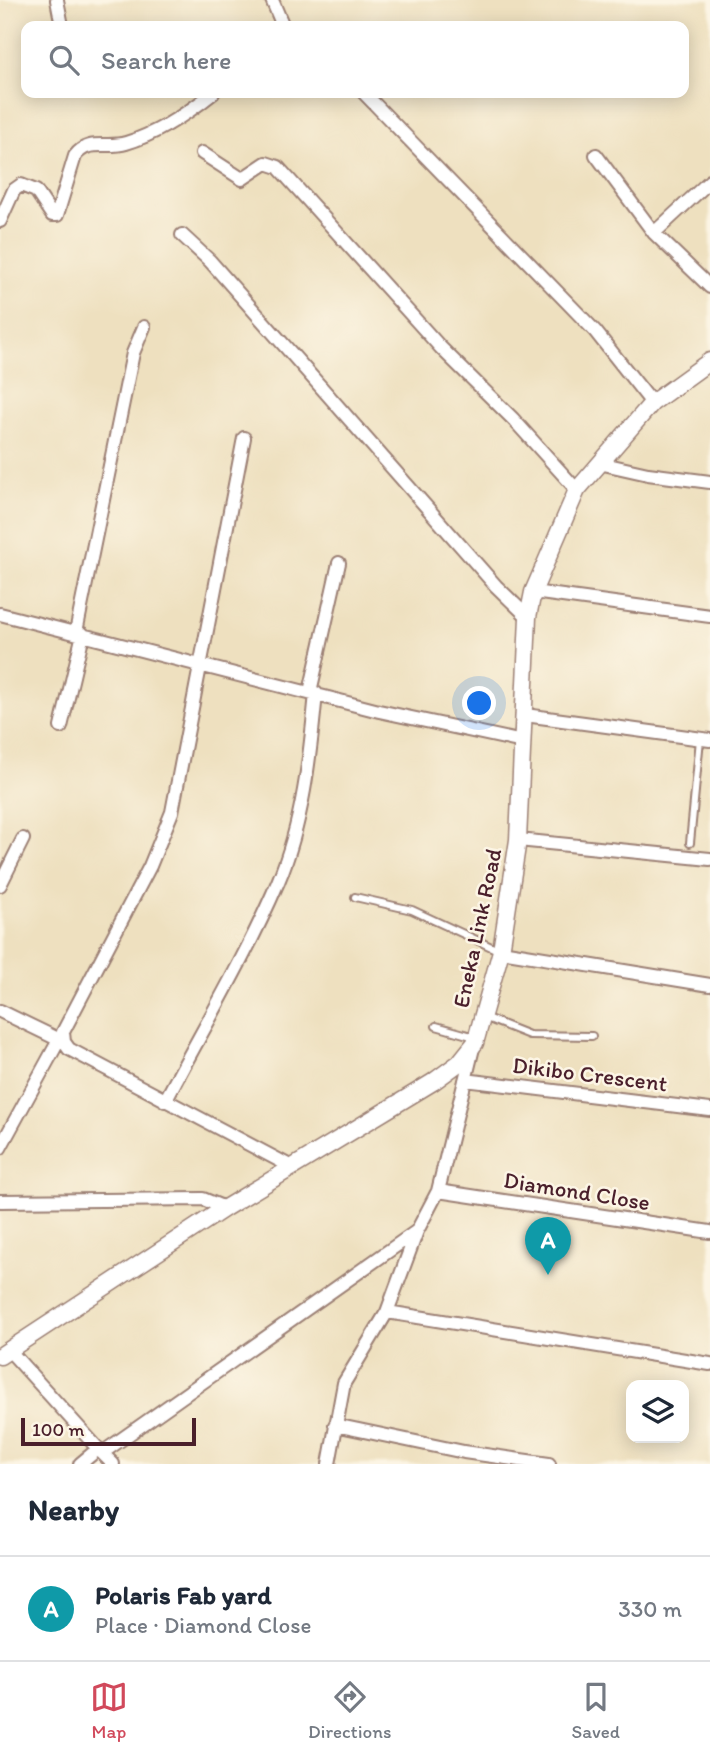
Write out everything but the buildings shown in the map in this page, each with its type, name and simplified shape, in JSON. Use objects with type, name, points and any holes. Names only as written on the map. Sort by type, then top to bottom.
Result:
[{"type":"street","points":[[57,0],[60,21]]},
{"type":"street","points":[[272,0],[281,21]]},
{"type":"street","points":[[0,221],[14,190],[21,185],[36,191],[52,215],[57,215],[75,156],[80,148],[127,143],[174,120],[206,98]]},
{"type":"street","points":[[369,98],[595,331],[652,403]]},
{"type":"street","points":[[202,153],[242,179],[266,163],[278,167],[441,348],[513,419],[577,489]]},
{"type":"street","points":[[596,155],[654,233],[710,287]]},
{"type":"street","points":[[654,233],[710,181]]},
{"type":"street","points":[[182,235],[210,261],[479,566],[528,617]]},
{"type":"street","points":[[61,727],[133,353],[144,327]]},
{"type":"street","name":"Eneka Link Road","points":[[5,1353],[290,1166],[433,1082],[458,1063],[476,1040],[501,951],[519,840],[528,617],[533,592],[577,489],[652,403],[710,361]]},
{"type":"street","points":[[0,1148],[61,1041],[63,1032],[150,866],[169,821],[195,705],[198,664],[244,438]]},
{"type":"street","points":[[599,463],[648,474],[710,482]]},
{"type":"street","points":[[165,1101],[278,881],[295,828],[309,764],[313,693],[339,563]]},
{"type":"street","points":[[533,592],[710,616]]},
{"type":"street","points":[[0,614],[379,711],[523,742]]},
{"type":"street","points":[[525,715],[705,740]]},
{"type":"street","points":[[0,885],[23,839]]},
{"type":"street","points":[[519,840],[710,859]]},
{"type":"street","points":[[501,951],[710,985]]},
{"type":"street","points":[[0,1011],[61,1041],[69,1049],[290,1166]]},
{"type":"street","points":[[329,1464],[344,1382],[387,1312],[417,1231],[438,1191],[476,1040]]},
{"type":"street","name":"Dikibo Crescent","points":[[465,1080],[710,1110]]},
{"type":"street","name":"Diamond Close","points":[[438,1191],[710,1232]]},
{"type":"street","points":[[0,1201],[203,1199],[225,1208]]},
{"type":"street","points":[[80,1464],[417,1231]]},
{"type":"street","points":[[387,1312],[710,1364]]},
{"type":"street","points":[[5,1353],[113,1464]]},
{"type":"street","points":[[335,1425],[464,1452],[549,1464]]},
{"type":"lane","points":[[690,843],[705,740]]},
{"type":"lane","points":[[355,897],[412,910],[501,951]]},
{"type":"lane","points":[[484,1017],[529,1035],[592,1036]]},
{"type":"lane","points":[[436,1026],[476,1040]]},
{"type":"place","name":"Polaris Fab yard","points":[[548,1275]]}]
